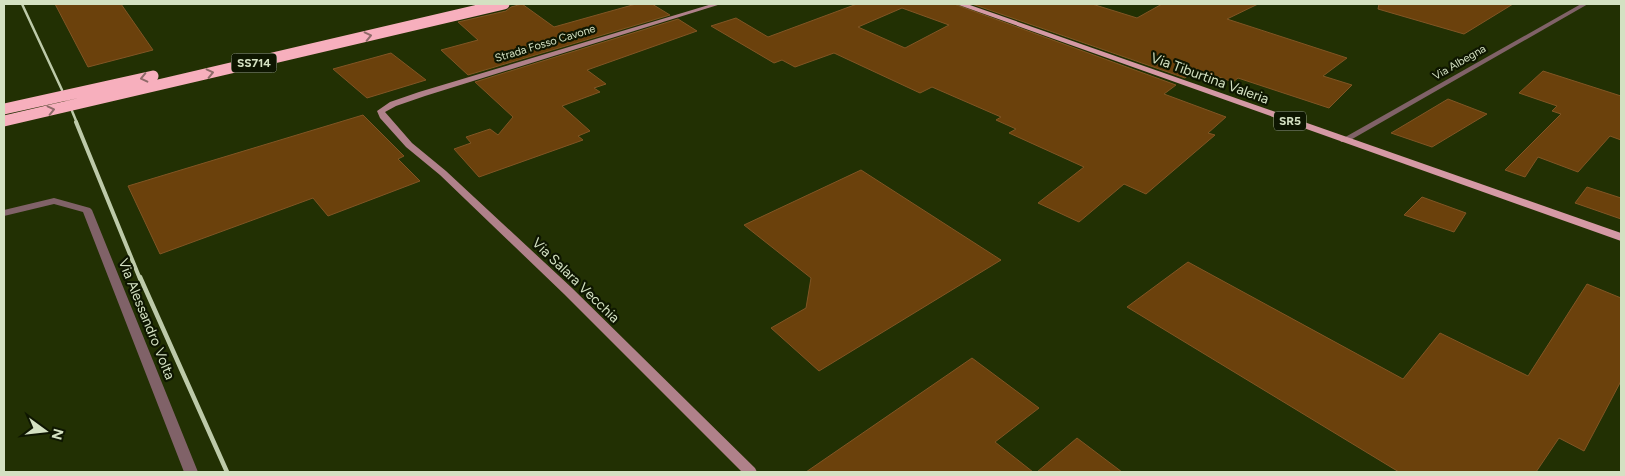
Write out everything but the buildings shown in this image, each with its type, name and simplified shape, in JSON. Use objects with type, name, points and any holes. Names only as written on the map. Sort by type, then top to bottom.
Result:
[{"type":"highway","name":"SS714","points":[[4,109],[464,4]]},
{"type":"highway","name":"SS714","points":[[4,121],[504,4]]},
{"type":"main road","name":"Via Tiburtina Valeria","points":[[960,4],[1621,237]]},
{"type":"street","name":"Strada Fosso Cavone","points":[[381,111],[393,104],[422,94],[718,4]]},
{"type":"street","name":"Via Albegna","points":[[1344,140],[1585,4]]},
{"type":"street","name":"Via Salara Vecchia","points":[[381,111],[383,116],[410,145],[443,173],[561,285],[750,472]]},
{"type":"street","name":"Via Alessandro Volta","points":[[4,213],[54,201],[87,210],[191,472]]},
{"type":"railway","points":[[22,4],[62,90]]},
{"type":"railway","points":[[72,111],[77,123]]},
{"type":"railway","points":[[76,122],[140,279]]},
{"type":"railway","points":[[140,277],[227,472]]}]
